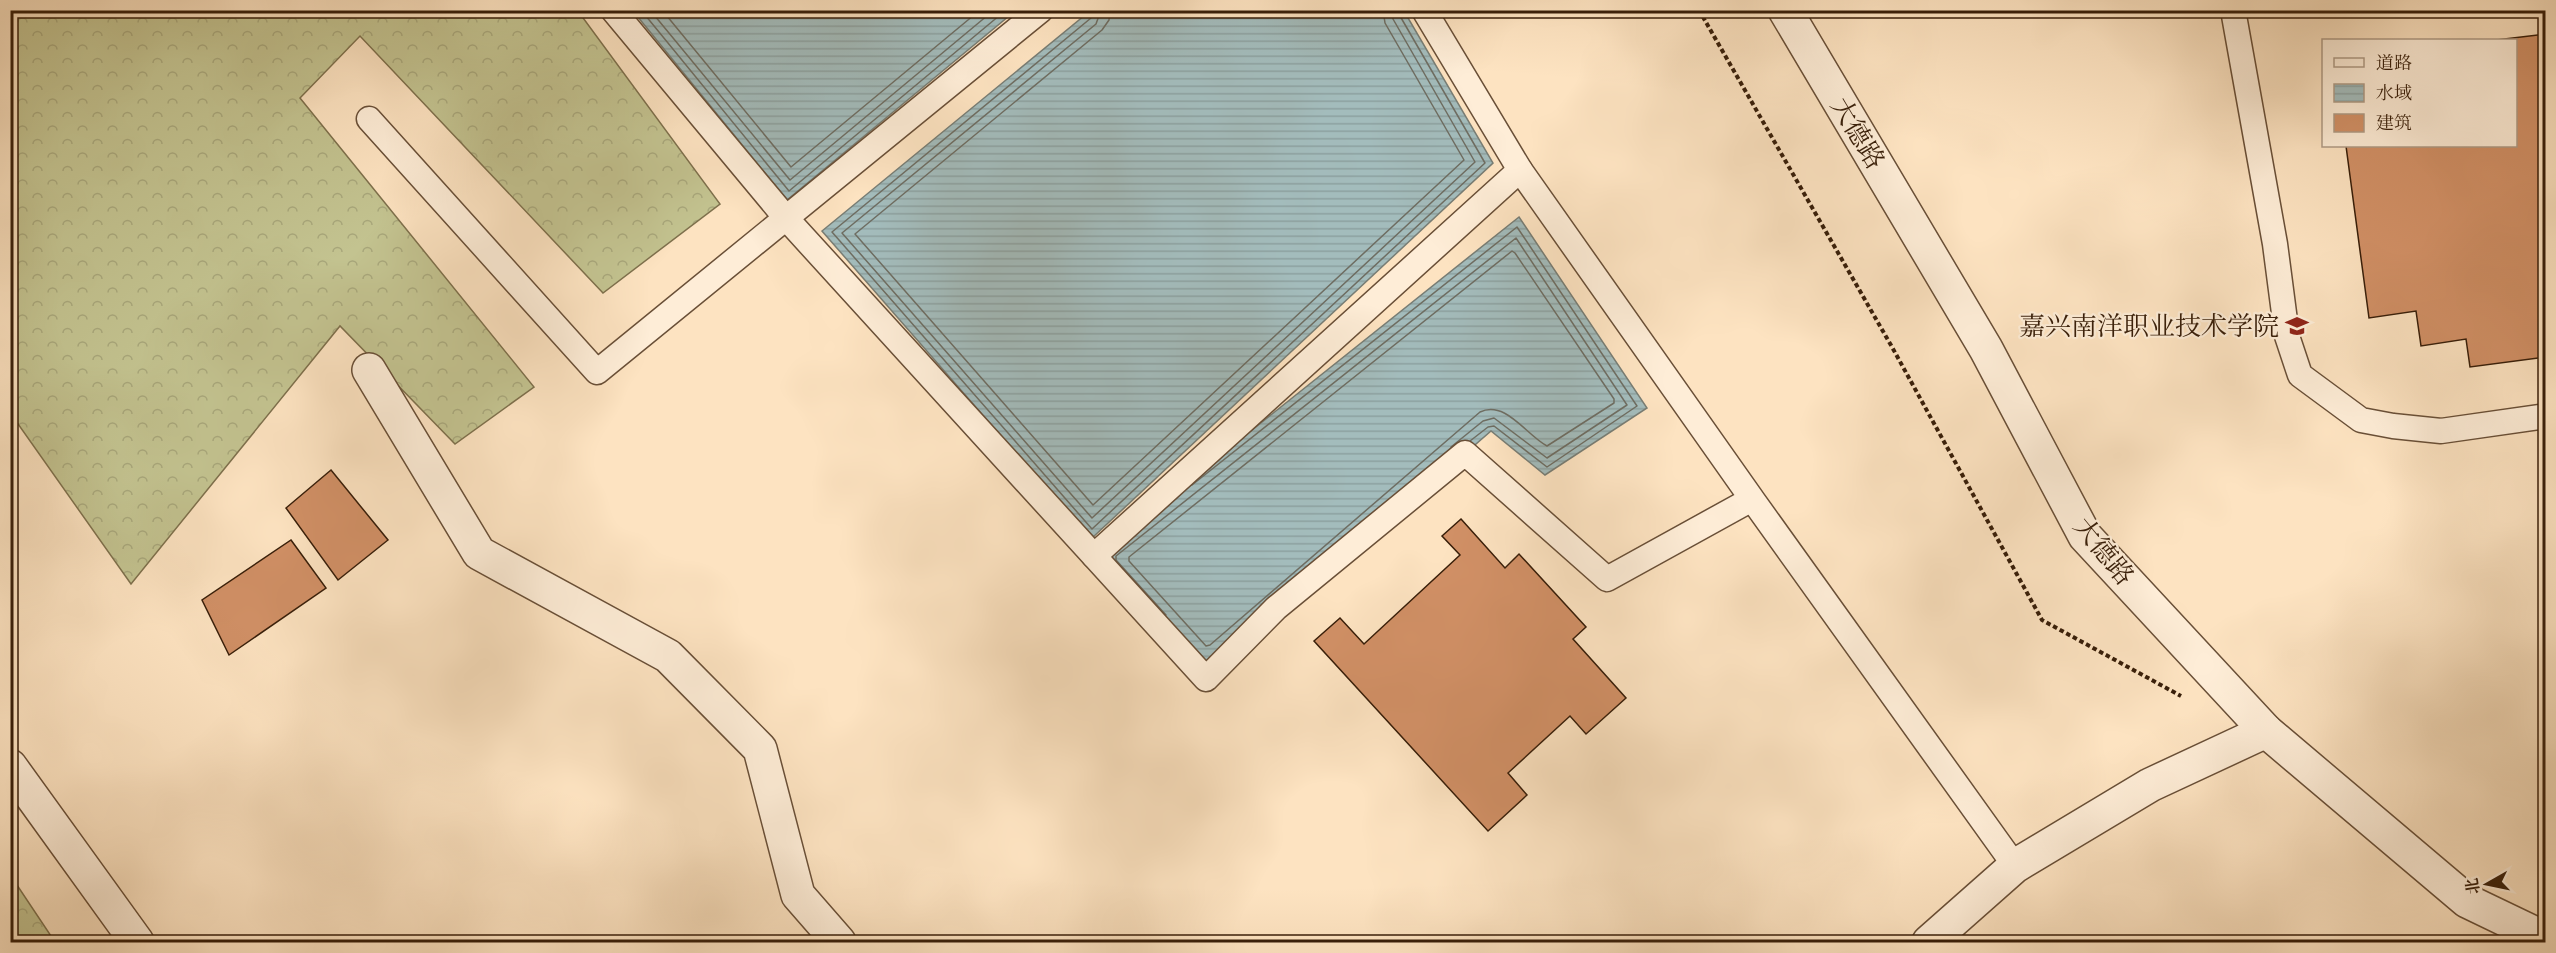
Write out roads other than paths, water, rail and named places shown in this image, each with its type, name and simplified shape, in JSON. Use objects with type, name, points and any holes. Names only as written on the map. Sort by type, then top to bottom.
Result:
[{"type":"street","name":"大德路","points":[[1785,10],[1986,350],[2085,536],[2266,731],[2467,901],[2546,939]]},
{"type":"street","points":[[369,370],[478,553],[668,656],[760,749],[798,895],[839,942]]},
{"type":"street","points":[[1929,942],[2015,866],[2150,785],[2266,731]]},
{"type":"street","points":[[10,766],[137,942]]},
{"type":"lane","points":[[614,10],[786,218],[1206,679],[1276,608],[1465,453],[1607,579],[1752,500]]},
{"type":"lane","points":[[369,119],[597,372],[1041,10]]},
{"type":"lane","points":[[1425,10],[1520,170],[1752,500],[2015,866]]},
{"type":"lane","points":[[2233,10],[2275,244],[2287,336],[2300,375],[2361,420],[2392,426],[2441,431],[2546,416]]},
{"type":"lane","points":[[1094,556],[1520,170]]},
{"type":"water","points":[[633,11],[1015,11],[787,200]]},
{"type":"water","points":[[1090,11],[1404,11],[1493,163],[1091,539],[822,231]]},
{"type":"water","points":[[1519,217],[1647,408],[1545,475],[1491,431],[1206,679],[1094,556]]},
{"type":"place","name":"嘉兴南洋职业技术学院","points":[[2297,326]]}]
